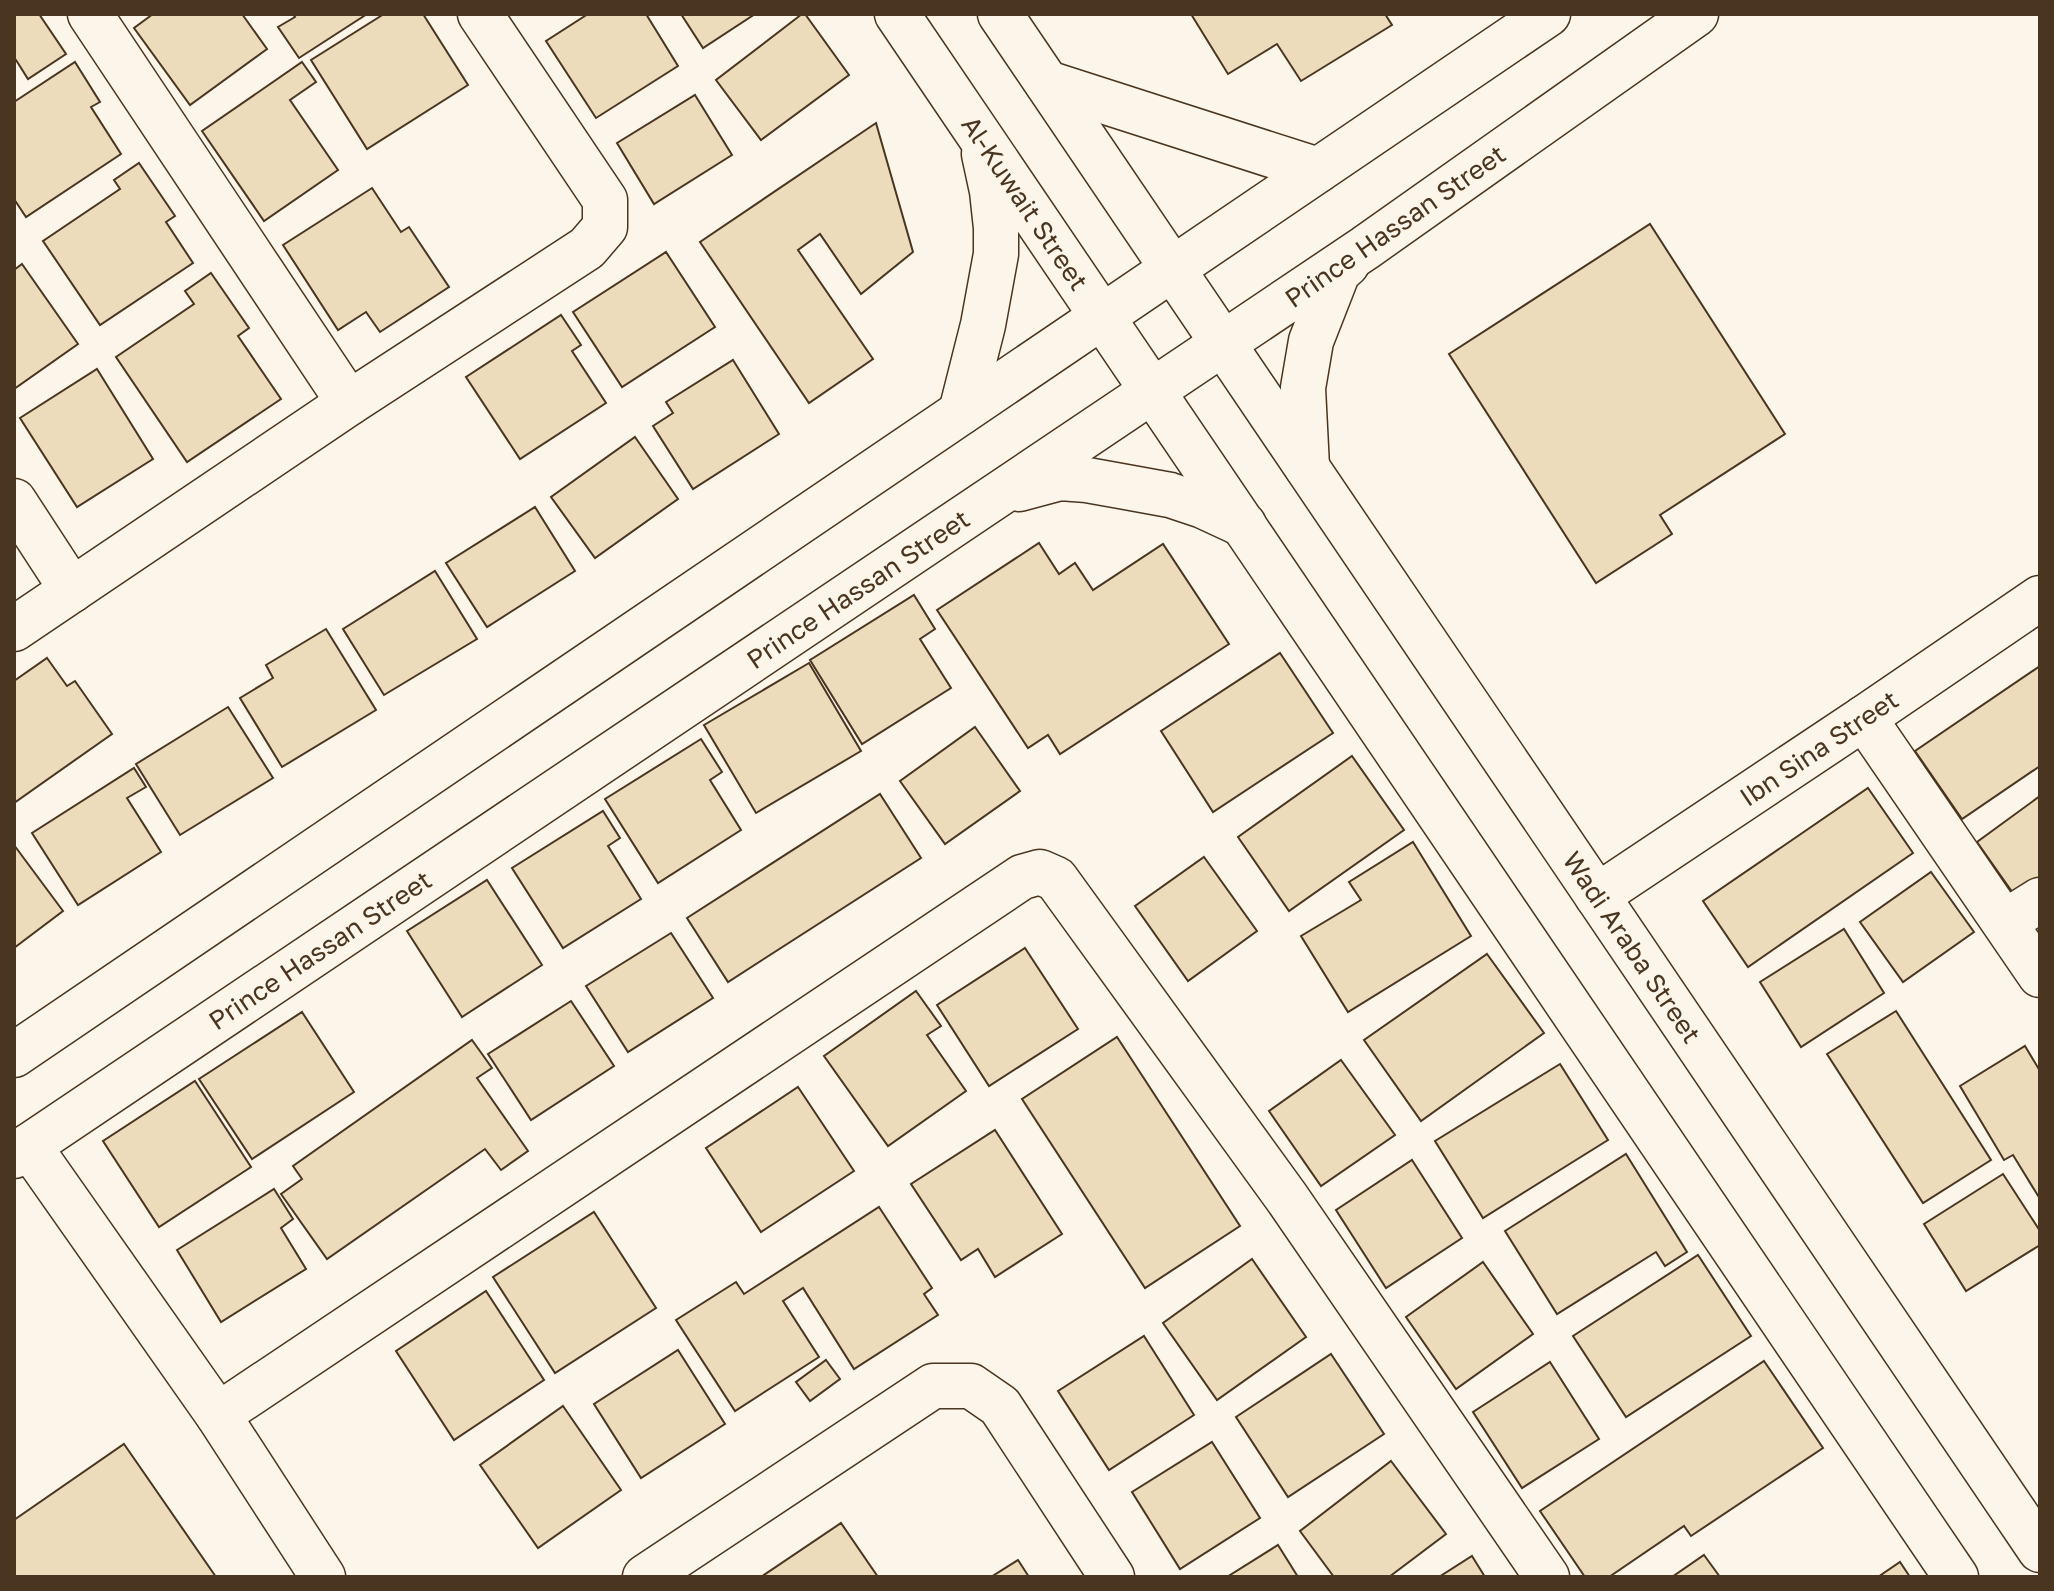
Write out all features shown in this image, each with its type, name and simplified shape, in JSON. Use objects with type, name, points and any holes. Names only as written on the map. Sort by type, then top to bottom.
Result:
[{"type":"main road","points":[[90,14],[349,403]]},
{"type":"main road","points":[[14,629],[349,403],[587,248],[605,227],[605,200],[480,14]]},
{"type":"main road","name":"Al-Kuwait Street","points":[[897,14],[1153,391]]},
{"type":"main road","points":[[1000,14],[1224,344]]},
{"type":"main road","points":[[14,1055],[1548,14]]},
{"type":"main road","name":"Prince Hassan Street","points":[[21,1151],[1224,344],[1696,14]]},
{"type":"main road","points":[[1047,83],[1318,170]]},
{"type":"main road","points":[[961,412],[983,325],[996,254],[992,191],[980,136]]},
{"type":"main road","points":[[1307,467],[1303,388],[1311,341],[1338,272],[1365,248]]},
{"type":"main road","name":"Wadi Araba Street","points":[[1224,344],[2040,1550]]},
{"type":"main road","points":[[1153,391],[1956,1577]]},
{"type":"main road","points":[[1001,493],[1060,478],[1087,480],[1170,495],[1244,525]]},
{"type":"main road","points":[[14,501],[72,590]]},
{"type":"main road","name":"Ibn Sina Street","points":[[1597,896],[2040,598]]},
{"type":"main road","points":[[1864,718],[2022,911],[2040,975]]},
{"type":"main road","points":[[218,1415],[1022,877],[1040,872],[1056,879],[1287,1198],[1547,1577]]},
{"type":"main road","points":[[21,1151],[218,1415],[323,1577]]},
{"type":"main road","points":[[645,1577],[933,1386],[971,1386],[1000,1406],[1112,1577]]},
{"type":"building","points":[[14,14],[39,14],[66,54],[28,79],[14,61]]},
{"type":"building","points":[[153,14],[242,14],[267,49],[190,105],[134,28]]},
{"type":"building","points":[[293,14],[367,14],[299,58],[278,27],[295,17]]},
{"type":"building","points":[[384,14],[423,14],[468,85],[367,149],[311,60]]},
{"type":"building","points":[[588,14],[646,14],[678,66],[596,118],[546,41]]},
{"type":"building","points":[[681,14],[755,14],[703,48]]},
{"type":"building","points":[[802,14],[849,75],[761,140],[716,80]]},
{"type":"building","points":[[1191,14],[1385,14],[1392,25],[1301,81],[1277,44],[1228,74]]},
{"type":"building","points":[[75,62],[100,102],[91,107],[121,154],[26,217],[14,199],[14,102]]},
{"type":"building","points":[[302,62],[316,82],[290,100],[338,170],[264,221],[202,131]]},
{"type":"building","points":[[695,95],[732,155],[654,204],[617,143]]},
{"type":"building","points":[[876,123],[913,252],[861,294],[820,234],[798,250],[873,359],[809,403],[700,242]]},
{"type":"building","points":[[139,163],[175,216],[166,222],[193,263],[100,325],[43,241],[120,189],[114,180]]},
{"type":"building","points":[[372,188],[401,232],[409,227],[449,287],[380,332],[366,312],[338,330],[283,245]]},
{"type":"building","points":[[1650,224],[1785,434],[1660,515],[1672,534],[1596,583],[1449,354]]},
{"type":"building","points":[[666,252],[715,327],[622,387],[573,312]]},
{"type":"building","points":[[22,264],[78,344],[14,389],[14,270]]},
{"type":"building","points":[[211,273],[249,328],[238,336],[281,399],[187,462],[116,357],[194,304],[185,291]]},
{"type":"building","points":[[561,315],[581,345],[572,351],[606,403],[520,459],[466,377]]},
{"type":"building","points":[[733,360],[779,434],[693,489],[653,426],[673,413],[666,402]]},
{"type":"building","points":[[97,369],[153,459],[77,507],[20,418]]},
{"type":"building","points":[[635,437],[678,499],[595,558],[551,497]]},
{"type":"building","points":[[535,507],[575,571],[487,627],[446,563]]},
{"type":"building","points":[[1039,543],[1059,574],[1075,563],[1093,590],[1163,544],[1229,644],[1060,754],[1048,735],[1028,748],[937,610]]},
{"type":"building","points":[[435,571],[477,639],[384,695],[343,629]]},
{"type":"building","points":[[914,595],[935,629],[920,639],[951,688],[862,744],[810,660]]},
{"type":"building","points":[[326,629],[376,710],[282,767],[240,698],[273,678],[266,665]]},
{"type":"building","points":[[1280,653],[1333,733],[1213,812],[1161,731]]},
{"type":"building","points":[[47,658],[67,686],[75,681],[112,734],[14,803],[14,681]]},
{"type":"building","points":[[809,663],[861,751],[756,813],[704,725]]},
{"type":"building","points":[[2040,666],[2040,766],[1962,819],[1915,751]]},
{"type":"building","points":[[228,707],[273,778],[180,835],[136,764]]},
{"type":"building","points":[[975,727],[1020,791],[945,844],[900,781]]},
{"type":"building","points":[[701,739],[722,772],[710,780],[741,830],[658,883],[605,799]]},
{"type":"building","points":[[1352,756],[1404,830],[1289,911],[1238,837]]},
{"type":"building","points":[[134,768],[146,787],[127,798],[161,852],[78,905],[32,833]]},
{"type":"building","points":[[1868,788],[1913,853],[1748,967],[1703,901]]},
{"type":"building","points":[[880,794],[921,858],[728,982],[687,918]]},
{"type":"building","points":[[2040,796],[2040,888],[2020,903],[1977,842]]},
{"type":"building","points":[[603,811],[620,838],[608,846],[641,899],[563,948],[512,868]]},
{"type":"building","points":[[1413,842],[1471,936],[1348,1012],[1301,936],[1361,900],[1349,882]]},
{"type":"building","points":[[14,845],[63,911],[14,948]]},
{"type":"building","points":[[1204,857],[1257,931],[1188,981],[1135,906]]},
{"type":"building","points":[[1931,872],[1974,932],[1903,982],[1860,922]]},
{"type":"building","points":[[487,880],[542,965],[462,1017],[407,931]]},
{"type":"building","points":[[1844,929],[1884,993],[1801,1047],[1760,982]]},
{"type":"building","points":[[671,933],[713,998],[628,1052],[586,986]]},
{"type":"building","points":[[1025,948],[1078,1029],[989,1086],[937,1005]]},
{"type":"building","points":[[1487,954],[1544,1033],[1421,1121],[1364,1040]]},
{"type":"building","points":[[916,991],[941,1026],[927,1035],[966,1091],[888,1146],[824,1056]]},
{"type":"building","points":[[571,1001],[614,1066],[531,1120],[488,1054]]},
{"type":"building","points":[[1896,1011],[1991,1160],[1923,1203],[1827,1054]]},
{"type":"building","points":[[302,1012],[354,1092],[252,1159],[199,1079]]},
{"type":"building","points":[[1117,1037],[1240,1226],[1145,1288],[1022,1099]]},
{"type":"building","points":[[472,1040],[492,1068],[477,1078],[528,1151],[501,1170],[485,1149],[327,1259],[281,1194],[302,1179],[293,1166]]},
{"type":"building","points":[[2025,1046],[2040,1071],[2040,1199],[2013,1155],[2004,1160],[1960,1086]]},
{"type":"building","points":[[1341,1060],[1395,1135],[1321,1186],[1269,1111]]},
{"type":"building","points":[[1560,1064],[1608,1140],[1483,1218],[1435,1141]]},
{"type":"building","points":[[195,1081],[251,1167],[159,1227],[103,1141]]},
{"type":"building","points":[[798,1087],[854,1171],[761,1232],[706,1148]]},
{"type":"building","points":[[995,1130],[1062,1234],[995,1277],[978,1249],[961,1260],[911,1184]]},
{"type":"building","points":[[1626,1154],[1687,1252],[1665,1266],[1656,1252],[1557,1314],[1505,1231]]},
{"type":"building","points":[[1412,1160],[1462,1238],[1386,1288],[1336,1210]]},
{"type":"building","points":[[2003,1174],[2040,1231],[2040,1245],[1966,1291],[1924,1224]]},
{"type":"building","points":[[274,1189],[293,1219],[281,1228],[306,1269],[221,1322],[177,1250]]},
{"type":"building","points":[[879,1207],[932,1288],[924,1294],[938,1315],[854,1369],[803,1288],[783,1301],[819,1357],[735,1411],[676,1320],[736,1282],[744,1294]]},
{"type":"building","points":[[594,1212],[656,1308],[555,1373],[493,1277]]},
{"type":"building","points":[[1698,1255],[1751,1336],[1626,1417],[1573,1336]]},
{"type":"building","points":[[1252,1259],[1306,1337],[1217,1400],[1163,1323]]},
{"type":"building","points":[[1483,1262],[1533,1334],[1456,1389],[1406,1317]]},
{"type":"building","points":[[486,1291],[544,1380],[454,1440],[396,1351]]},
{"type":"building","points":[[1144,1336],[1194,1415],[1109,1470],[1058,1391]]},
{"type":"building","points":[[678,1350],[725,1424],[641,1478],[594,1404]]},
{"type":"building","points":[[1331,1354],[1384,1434],[1288,1497],[1236,1417]]},
{"type":"building","points":[[826,1360],[840,1379],[810,1401],[796,1382]]},
{"type":"building","points":[[1764,1361],[1823,1448],[1691,1536],[1684,1526],[1609,1577],[1585,1577],[1540,1511]]},
{"type":"building","points":[[1550,1362],[1599,1439],[1522,1488],[1473,1412]]},
{"type":"building","points":[[563,1406],[621,1490],[538,1548],[480,1465]]},
{"type":"building","points":[[1212,1442],[1260,1518],[1180,1569],[1132,1492]]},
{"type":"building","points":[[124,1444],[216,1577],[14,1577],[14,1520]]},
{"type":"building","points":[[1391,1461],[1446,1534],[1389,1577],[1334,1577],[1300,1531]]},
{"type":"building","points":[[841,1523],[878,1577],[761,1577]]},
{"type":"building","points":[[1278,1545],[1298,1577],[1227,1577]]},
{"type":"building","points":[[1704,1555],[1720,1577],[1672,1577]]},
{"type":"building","points":[[1472,1556],[1485,1577],[1439,1577]]},
{"type":"building","points":[[1018,1560],[1029,1577],[991,1577]]},
{"type":"building","points":[[1900,1562],[1910,1577],[1878,1577]]}]
